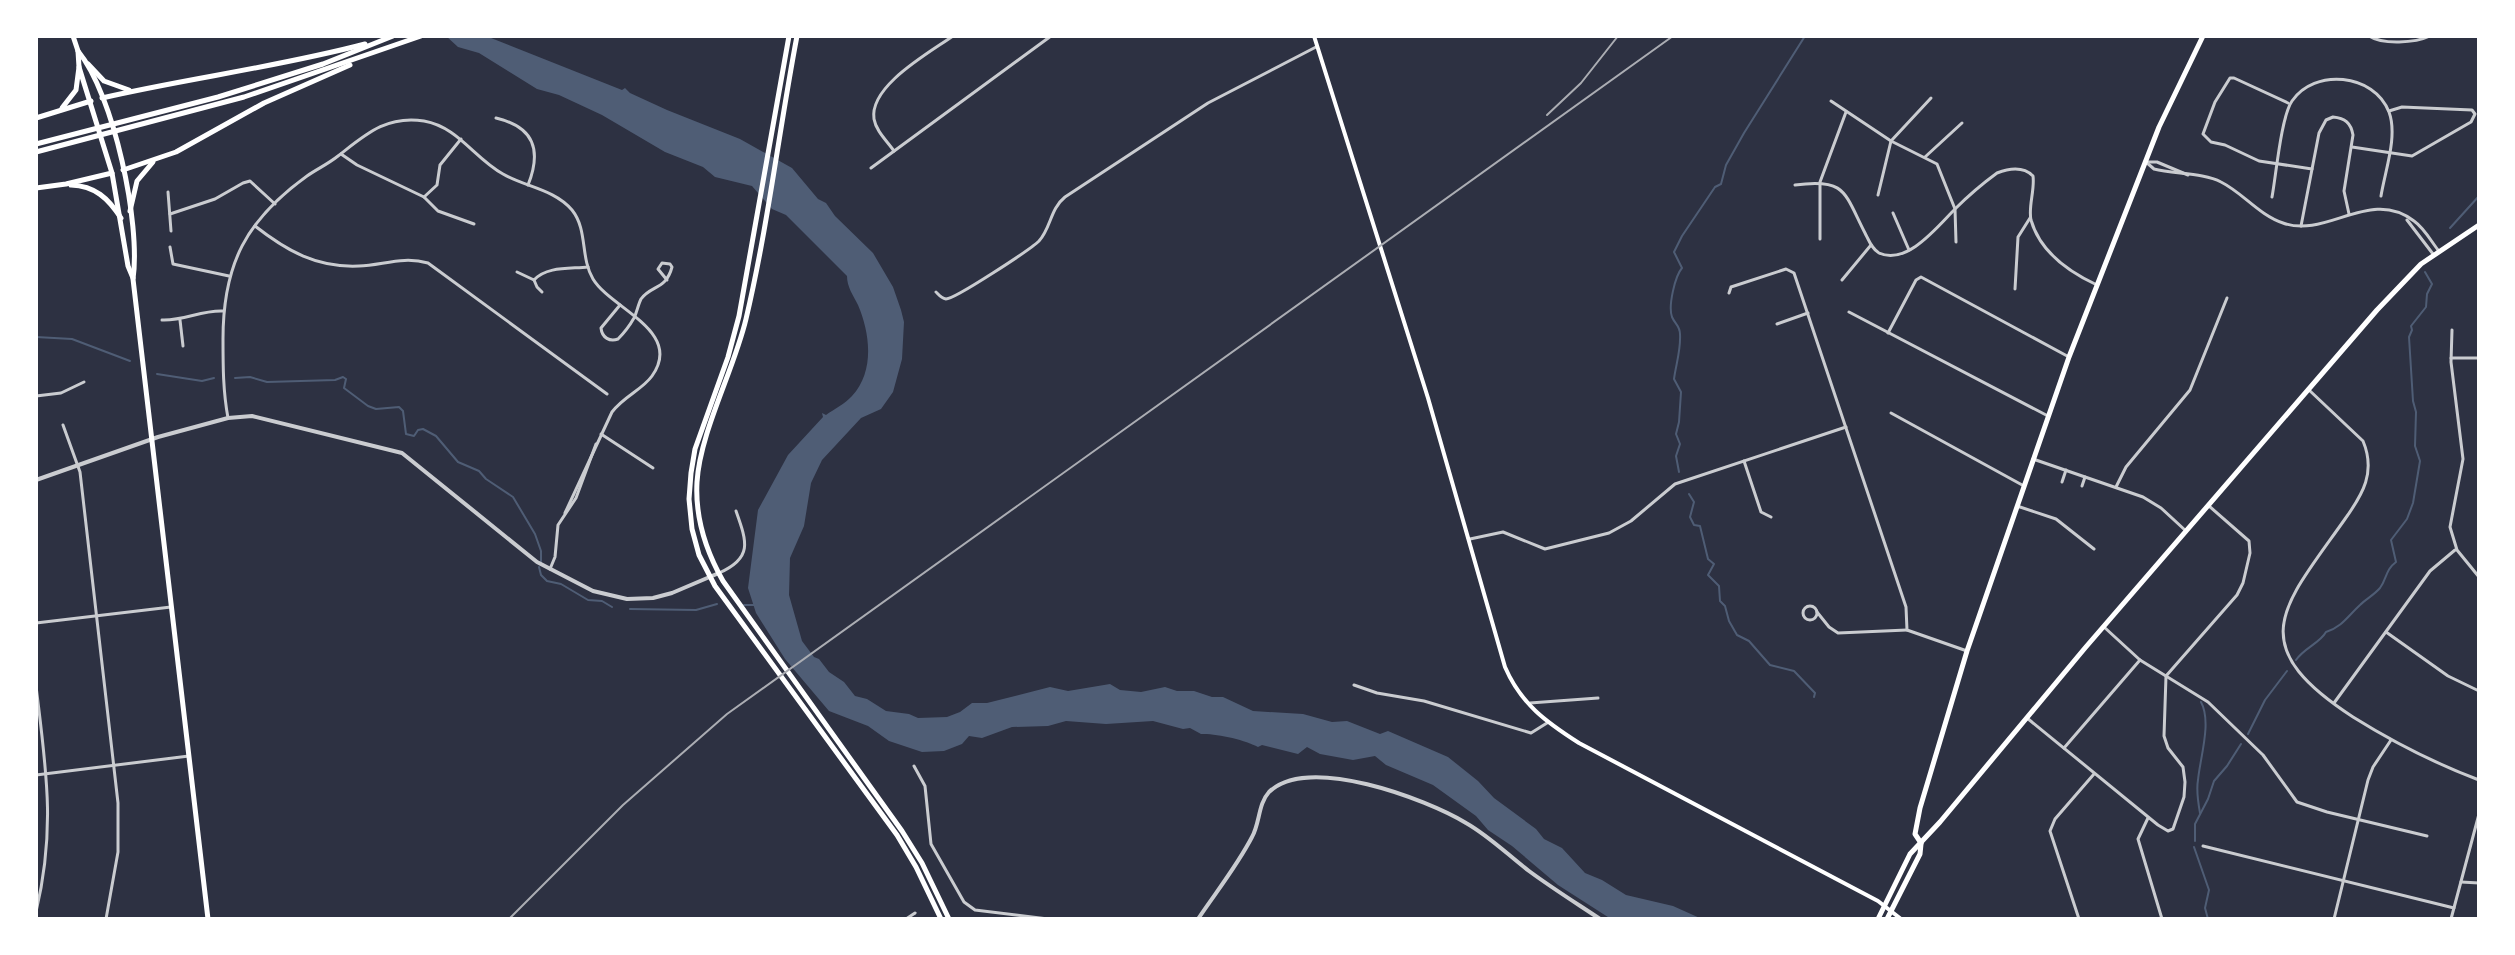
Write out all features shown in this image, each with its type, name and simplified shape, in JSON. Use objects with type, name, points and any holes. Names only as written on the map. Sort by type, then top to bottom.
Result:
[{"type":"main road","points":[[59,111],[76,90],[79,67],[73,36]]},
{"type":"main road","points":[[36,152],[244,97],[421,36]]},
{"type":"main road","points":[[789,36],[736,330],[698,440],[691,473],[689,499],[692,529],[699,555],[710,577],[897,835],[941,919]]},
{"type":"main road","points":[[797,36],[739,346],[705,443],[698,475],[697,500],[701,527],[719,573],[902,831],[922,863],[949,919]]},
{"type":"main road","points":[[1314,36],[1428,398],[1505,667],[1526,704],[1547,723],[1884,906],[1901,919]]},
{"type":"main road","points":[[1887,919],[1920,854],[1921,843],[1915,834],[1920,808],[1967,651],[2069,357],[2171,99],[2203,36]]},
{"type":"main road","points":[[36,118],[102,98],[298,61],[391,37]]},
{"type":"main road","points":[[36,144],[218,97],[323,64],[391,37]]},
{"type":"main road","points":[[36,188],[112,173],[156,159],[186,147],[292,90],[404,42]]},
{"type":"main road","points":[[78,51],[108,83],[134,91]]},
{"type":"main road","points":[[88,64],[117,145],[130,211],[135,265],[133,279],[208,919]]},
{"type":"main road","points":[[79,67],[106,148],[133,279]]},
{"type":"main road","points":[[130,211],[137,181],[156,159]]},
{"type":"main road","points":[[66,184],[96,190],[108,199],[121,218]]},
{"type":"main road","points":[[1878,919],[1910,854],[2186,531],[2397,288],[2436,252],[2479,225]]},
{"type":"street","points":[[894,151],[876,126],[874,114],[877,100],[894,79],[953,36]]},
{"type":"street","points":[[871,168],[1050,36]]},
{"type":"street","points":[[2369,36],[2372,39],[2408,41],[2430,36]]},
{"type":"street","points":[[936,292],[941,297],[950,298],[978,283],[1038,242],[1055,207],[1065,197],[1208,103],[1317,46]]},
{"type":"street","points":[[2290,104],[2230,78],[2215,102],[2203,134],[2211,142],[2259,161],[2312,169]]},
{"type":"street","points":[[2272,197],[2290,104],[2310,84],[2333,78],[2367,88],[2389,111],[2391,123],[2381,196]]},
{"type":"street","points":[[1878,195],[1891,141],[1931,98]]},
{"type":"street","points":[[1831,101],[1891,141],[1937,164],[1955,209],[1956,242]]},
{"type":"street","points":[[2352,147],[2408,157],[2471,122],[2475,114],[2472,110],[2402,107],[2389,111]]},
{"type":"street","points":[[1820,239],[1820,182],[1846,112]]},
{"type":"street","points":[[2301,226],[2319,133],[2326,120],[2333,117],[2346,120],[2352,127],[2352,147],[2344,191],[2349,215]]},
{"type":"street","points":[[496,118],[511,121],[521,128],[532,143],[535,168],[528,185]]},
{"type":"street","points":[[228,418],[223,374],[223,311],[229,276],[238,251],[255,226],[300,182],[371,130],[394,122],[426,122],[443,127],[497,171],[550,193],[571,209],[581,227],[588,267],[599,286],[635,316],[657,341],[659,362],[649,380],[618,404],[596,444],[557,529],[556,552],[550,570]]},
{"type":"street","points":[[1925,157],[1962,123]]},
{"type":"street","points":[[424,197],[437,185],[440,165],[461,139]]},
{"type":"street","points":[[341,154],[357,165],[424,197],[438,211],[474,224]]},
{"type":"street","points":[[2146,162],[2154,169],[2221,182],[2281,223],[2301,226],[2378,208],[2405,217],[2436,252]]},
{"type":"street","points":[[1795,185],[1834,184],[1842,191],[1871,245],[1881,254],[1890,255],[1909,250],[1927,238],[1997,173],[2020,169],[2033,176],[2030,218],[2018,237],[2015,289]]},
{"type":"street","points":[[170,214],[215,199],[250,181],[275,204]]},
{"type":"street","points":[[168,192],[171,231]]},
{"type":"street","points":[[1893,213],[1909,250]]},
{"type":"street","points":[[2030,218],[2043,245],[2063,265],[2097,285]]},
{"type":"street","points":[[255,226],[286,249],[324,264],[360,266],[406,260],[428,263],[607,394]]},
{"type":"street","points":[[1842,280],[1871,245]]},
{"type":"street","points":[[170,247],[173,264],[229,276]]},
{"type":"street","points":[[534,280],[553,270],[588,267]]},
{"type":"street","points":[[1729,293],[1731,287],[1783,269],[1790,270],[1796,277],[1906,607],[1907,630]]},
{"type":"street","points":[[517,272],[534,280],[542,292]]},
{"type":"street","points":[[1888,333],[1918,277],[1923,277],[2069,357]]},
{"type":"street","points":[[620,305],[601,328],[605,337],[612,341],[618,339],[635,316],[642,297],[667,280]]},
{"type":"street","points":[[2116,487],[2126,467],[2190,390],[2227,298]]},
{"type":"street","points":[[162,320],[180,320],[208,310],[223,311]]},
{"type":"street","points":[[1849,312],[2048,416]]},
{"type":"street","points":[[1777,324],[1808,313]]},
{"type":"street","points":[[180,320],[183,346]]},
{"type":"street","points":[[2452,330],[2451,358],[2463,459],[2450,527],[2457,550],[2479,577]]},
{"type":"street","points":[[2451,358],[2479,358]]},
{"type":"street","points":[[36,396],[61,393],[84,382]]},
{"type":"street","points":[[2309,390],[2363,441],[2369,465],[2368,480],[2361,496],[2296,589],[2284,618],[2285,644],[2293,664],[2303,679],[2391,740],[2479,780]]},
{"type":"street","points":[[1891,413],[2024,486]]},
{"type":"street","points":[[36,480],[151,440],[228,418],[259,417],[402,453],[550,570],[593,591],[636,600],[672,593],[737,564],[745,553],[745,542],[736,511]]},
{"type":"street","points":[[63,425],[78,465],[115,765],[118,852],[106,919]]},
{"type":"street","points":[[1470,539],[1503,532],[1545,549],[1597,537],[1631,521],[1675,484],[1846,427]]},
{"type":"street","points":[[601,434],[653,468]]},
{"type":"street","points":[[2033,459],[2152,502],[2186,531]]},
{"type":"street","points":[[1744,461],[1761,512],[1771,517]]},
{"type":"street","points":[[2062,482],[2066,470]]},
{"type":"street","points":[[2082,486],[2085,477]]},
{"type":"street","points":[[2017,506],[2056,519],[2094,549]]},
{"type":"street","points":[[2027,718],[2148,818],[2171,831],[2177,822],[2185,782],[2183,767],[2168,748],[2164,736],[2166,676],[2237,595],[2250,553],[2249,541],[2209,506]]},
{"type":"street","points":[[2334,703],[2430,571],[2457,550]]},
{"type":"street","points":[[36,623],[171,607]]},
{"type":"street","points":[[1817,612],[1838,633],[1907,630],[1967,651]]},
{"type":"street","points":[[2104,627],[2140,660],[2208,702],[2267,761],[2295,800],[2307,806],[2427,836]]},
{"type":"street","points":[[2386,632],[2448,676],[2479,691]]},
{"type":"street","points":[[2064,749],[2140,660]]},
{"type":"street","points":[[1354,685],[1377,693],[1424,701],[1531,733],[1547,723]]},
{"type":"street","points":[[36,686],[46,774],[48,844],[36,912]]},
{"type":"street","points":[[1526,704],[1598,698]]},
{"type":"street","points":[[2334,919],[2372,771],[2391,740]]},
{"type":"street","points":[[36,775],[189,756]]},
{"type":"street","points":[[914,766],[925,786],[931,844],[964,902],[975,910],[1048,919]]},
{"type":"street","points":[[2079,919],[2050,831],[2055,819],[2094,774]]},
{"type":"street","points":[[1198,919],[1254,834],[1265,798],[1273,789],[1290,781],[1321,776],[1403,796],[1456,817],[1600,919]]},
{"type":"street","points":[[2451,919],[2479,814]]},
{"type":"street","points":[[2148,818],[2138,839],[2162,919]]},
{"type":"street","points":[[2203,846],[2454,908]]},
{"type":"street","points":[[2461,882],[2479,883]]},
{"type":"street","points":[[906,919],[915,913]]},
{"type":"water","points":[[446,36],[486,36],[622,90],[625,88],[667,110],[740,139],[792,168],[818,199],[826,203],[873,253],[893,287],[901,310],[904,322],[902,359],[893,392],[881,409],[861,418],[822,460],[811,483],[804,526],[790,558],[789,595],[802,641],[814,657],[844,682],[855,696],[867,699],[886,711],[918,718],[947,717],[972,703],[987,703],[1050,687],[1068,691],[1110,684],[1120,690],[1141,692],[1165,687],[1223,697],[1253,711],[1303,714],[1332,722],[1347,721],[1380,734],[1388,731],[1448,757],[1494,798],[1536,829],[1544,839],[1562,848],[1585,873],[1626,895],[1673,906],[1702,919],[1611,919],[1558,885],[1488,830],[1476,816],[1433,785],[1386,765],[1375,756],[1353,760],[1320,754],[1307,747],[1298,754],[1153,721],[1106,724],[1066,721],[1048,726],[1012,727],[982,738],[969,736],[962,744],[944,751],[922,752],[889,741],[868,726],[829,711],[785,659],[756,613],[748,588],[758,510],[788,455],[823,417],[822,413],[826,415],[852,396],[864,375],[868,352],[865,328],[847,276],[786,215],[772,209],[752,186],[715,177],[703,167],[665,152],[602,115],[559,95],[537,89],[479,53],[458,47]]},
{"type":"waterway","points":[[1679,472],[1676,456],[1680,444],[1676,434],[1681,392],[1674,379],[1680,334],[1672,317],[1671,306],[1682,268],[1674,252],[1715,187],[1721,184],[1726,165],[1744,133],[1805,36]]},
{"type":"waterway","points":[[2450,228],[2479,196]]},
{"type":"waterway","points":[[2296,660],[2378,590],[2396,562],[2391,540],[2407,519],[2413,503],[2420,461],[2415,446],[2416,412],[2409,337],[2411,326],[2426,307],[2432,284],[2425,272]]},
{"type":"waterway","points":[[36,337],[72,339],[130,361]]},
{"type":"waterway","points":[[157,374],[202,381],[214,378]]},
{"type":"waterway","points":[[235,378],[250,377],[267,382],[335,380],[343,377],[346,379],[344,388],[368,406],[376,409],[399,407],[403,411],[406,434],[414,436],[423,429],[436,436],[458,462],[479,471],[513,497],[535,534],[541,562]]},
{"type":"waterway","points":[[1689,494],[1694,502],[1690,517],[1694,525],[1700,526],[1708,559],[1714,564],[1708,575],[1719,586],[1720,601],[1737,635],[1749,641],[1770,665],[1794,671],[1815,693],[1814,697]]},
{"type":"waterway","points":[[539,567],[547,581],[561,584],[588,600],[602,601],[612,607]]},
{"type":"waterway","points":[[630,609],[696,610],[717,604]]},
{"type":"waterway","points":[[744,605],[755,605]]},
{"type":"waterway","points":[[2248,734],[2265,700],[2287,671]]},
{"type":"waterway","points":[[2200,813],[2197,784],[2205,730],[2201,702]]},
{"type":"waterway","points":[[2195,841],[2195,824],[2214,781],[2241,744]]},
{"type":"waterway","points":[[2194,847],[2209,890],[2205,908],[2208,919]]},
{"type":"railway","points":[[1547,115],[1581,83],[1618,36]]},
{"type":"railway","points":[[509,919],[623,805],[727,714],[1673,36]]}]
